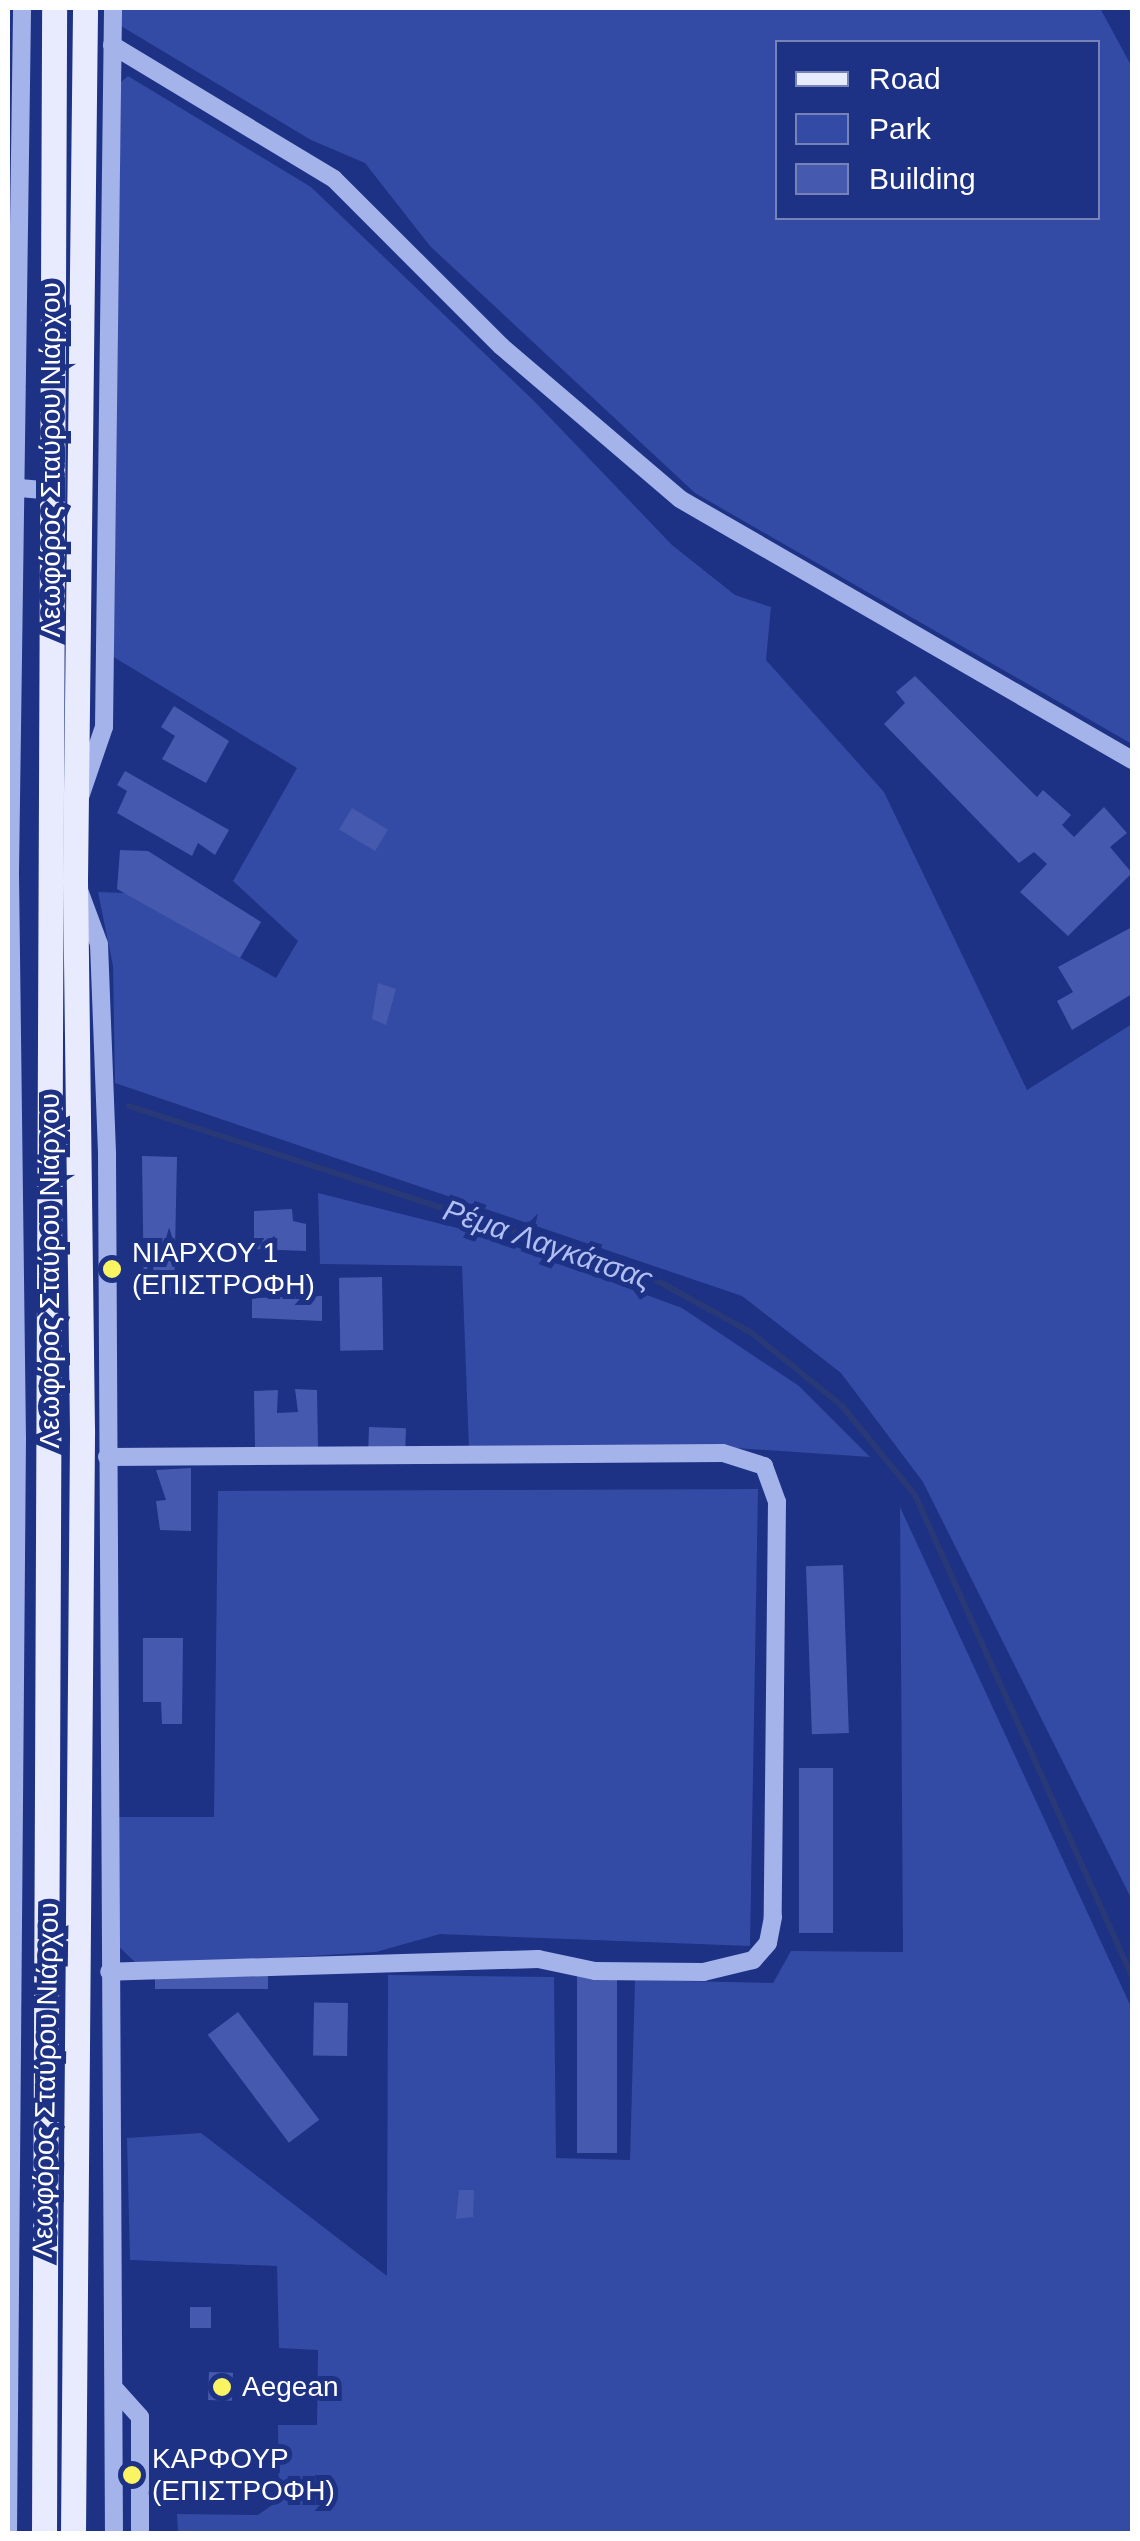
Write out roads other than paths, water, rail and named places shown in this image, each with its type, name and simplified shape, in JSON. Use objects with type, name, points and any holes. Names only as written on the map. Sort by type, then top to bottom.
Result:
[{"type":"main road","name":"Λεωφόρος Σταύρου Νιάρχου","points":[[44,2534],[50,2056],[46,876],[54,491],[54,8]]},
{"type":"main road","name":"Λεωφόρος Σταύρου Νιάρχου","points":[[73,2534],[82,1450],[75,880],[86,8]]},
{"type":"street","points":[[8,2534],[17,1440],[9,872],[11,487],[22,8]]},
{"type":"street","points":[[76,804],[104,727],[114,8]]},
{"type":"street","points":[[112,45],[334,179],[502,346],[680,499],[1132,760]]},
{"type":"street","points":[[11,487],[54,491]]},
{"type":"street","points":[[75,880],[99,944],[108,1457],[110,1972],[116,2076],[114,2534]]},
{"type":"street","points":[[108,1457],[722,1452],[764,1466],[778,1502],[773,1917],[768,1943],[753,1960],[704,1972],[438,1959],[110,1972]]},
{"type":"street","points":[[114,2388],[140,2417],[140,2534]]},
{"type":"waterway","name":"Ρέμα Λαγκάτσας","points":[[129,1106],[645,1274],[752,1333],[842,1406],[915,1495],[1132,1976]]},
{"type":"place","name":"ΝΙΑΡΧΟΥ 1 (ΕΠΙΣΤΡΟΦΗ)","points":[[112,1269]]},
{"type":"place","name":"Aegean","points":[[222,2387]]},
{"type":"place","name":"ΚΑΡΦΟΥΡ (ΕΠΙΣΤΡΟΦΗ)","points":[[132,2475]]}]
